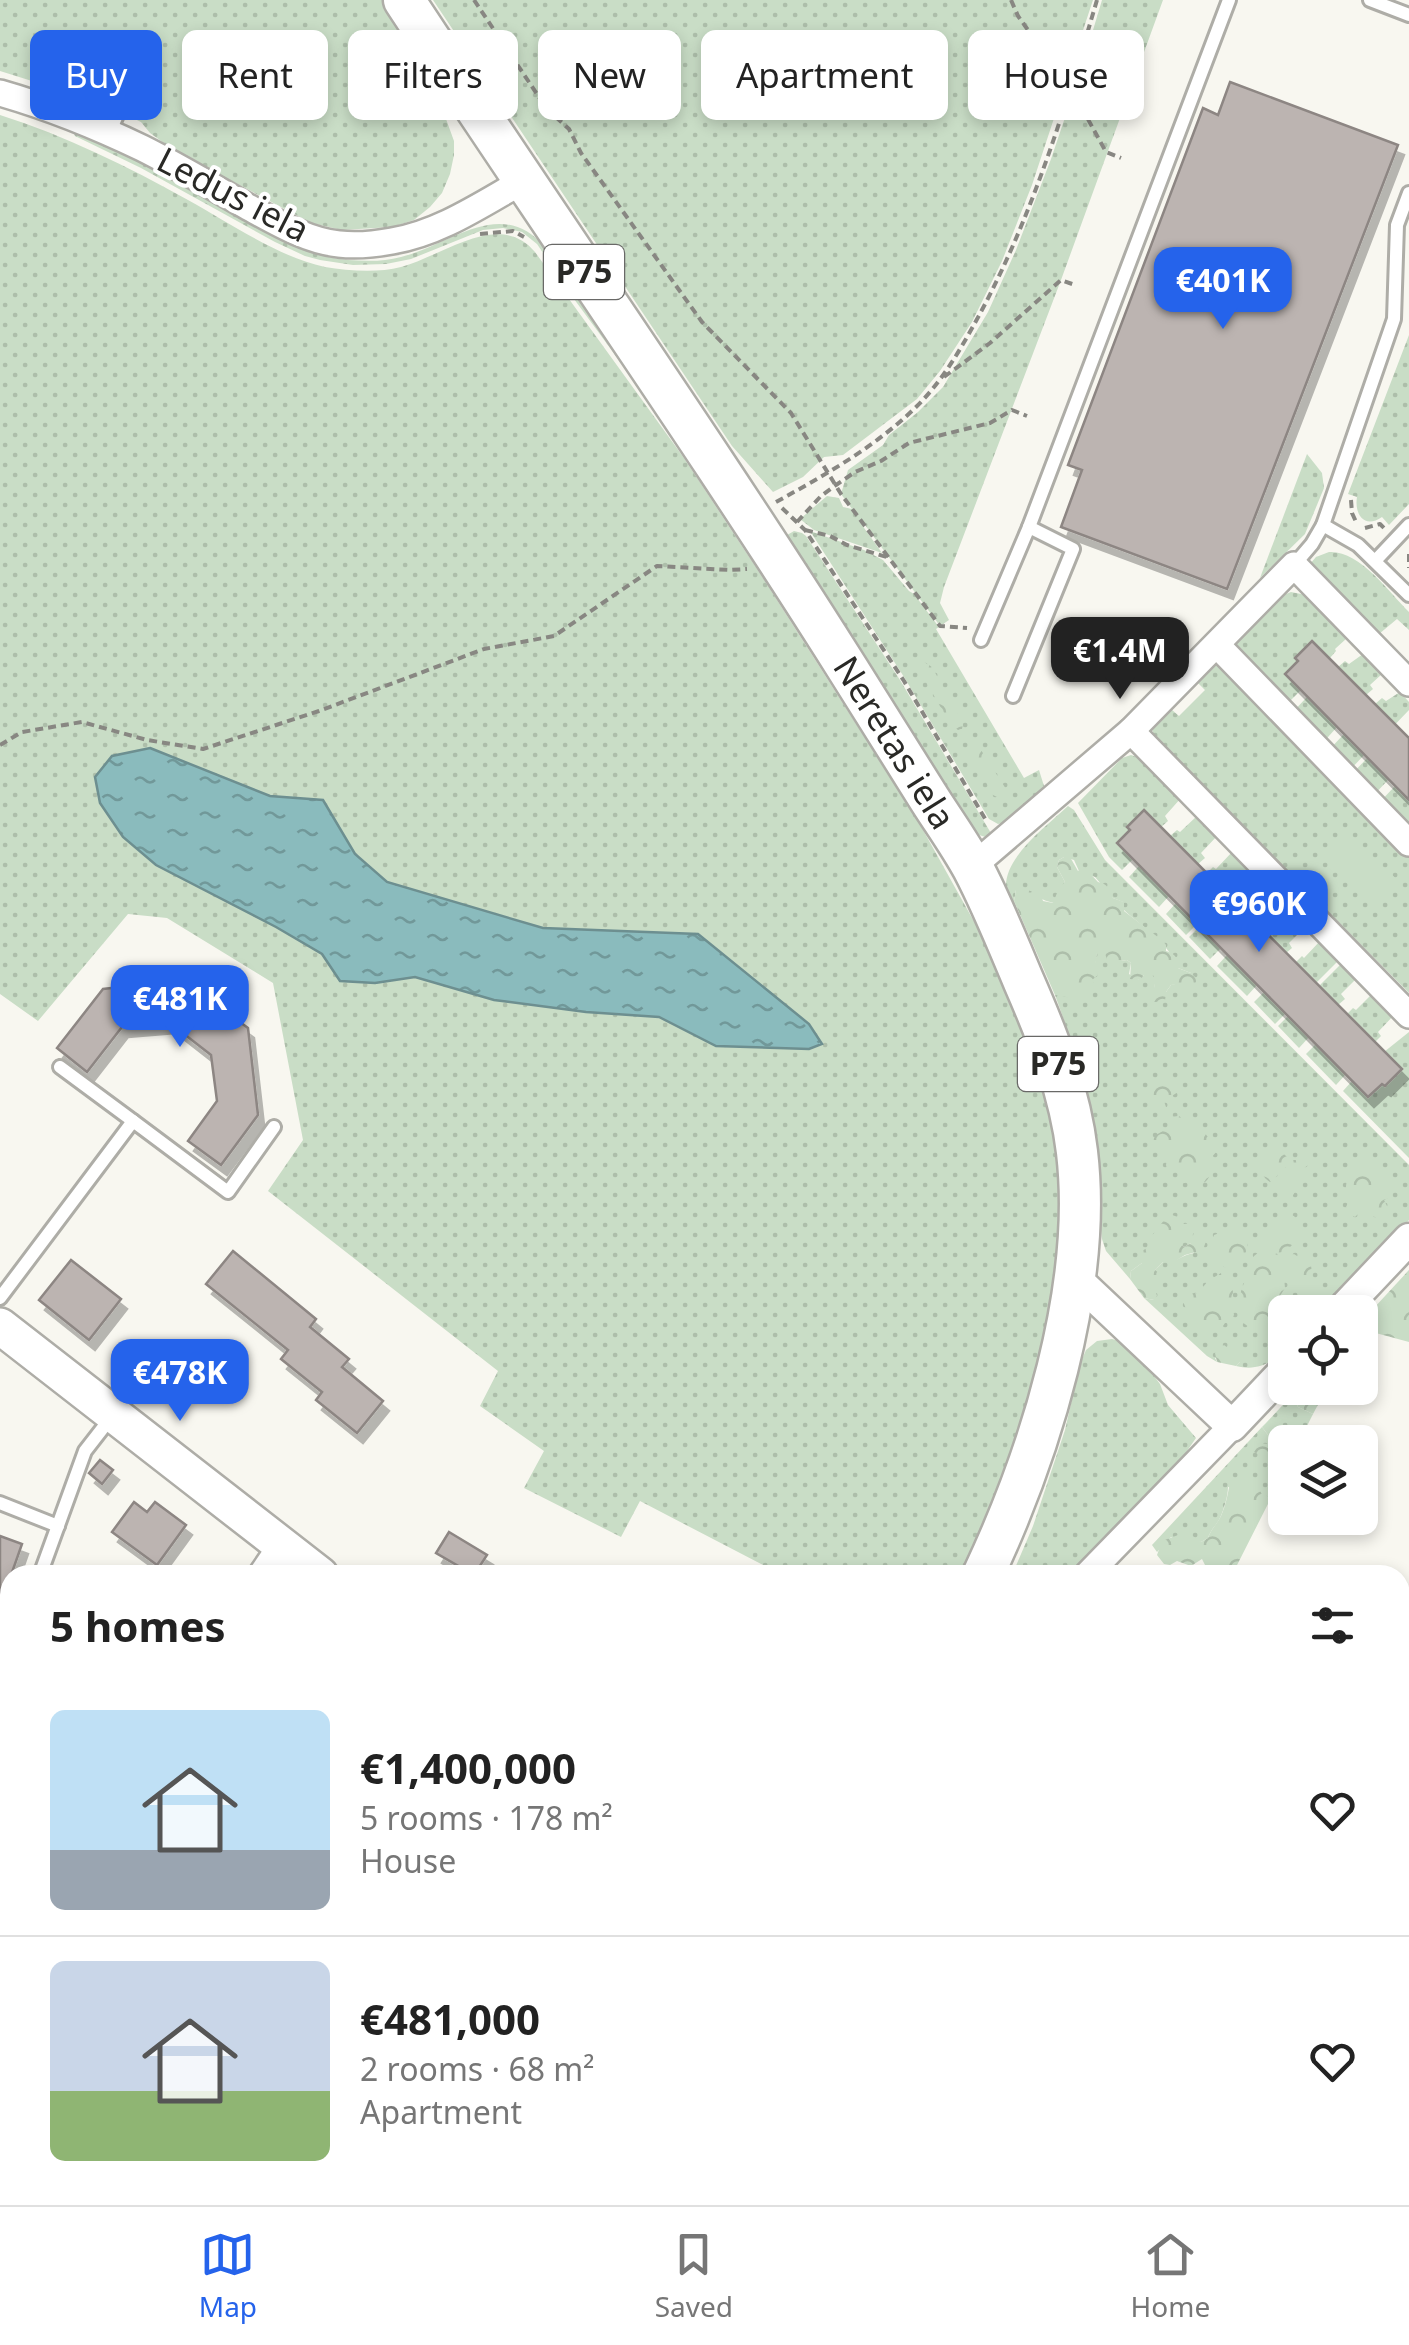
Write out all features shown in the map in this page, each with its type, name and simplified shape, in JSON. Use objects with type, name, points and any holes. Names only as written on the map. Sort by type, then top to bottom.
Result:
[{"type":"main road","name":"Neretas iela","points":[[404,0],[751,517],[986,855],[1065,1088],[1078,1155],[1079,1198],[1074,1277],[1058,1361],[1035,1448],[988,1565]]},
{"type":"main road","points":[[0,1326],[308,1565]]},
{"type":"street","name":"Ledus iela","points":[[0,94],[109,133],[270,218],[308,236],[338,244],[395,241],[420,234],[464,215],[523,181]]},
{"type":"street","points":[[986,855],[1131,731],[1294,565],[1409,684]]},
{"type":"street","points":[[1217,645],[1409,843]]},
{"type":"street","points":[[1131,731],[1409,1014]]},
{"type":"street","points":[[1356,1295],[1409,1239]]},
{"type":"street","points":[[1074,1277],[1232,1426]]},
{"type":"street","points":[[1097,1565],[1268,1388]]},
{"type":"street","points":[[268,1565],[282,1544]]},
{"type":"lane","points":[[977,634],[1029,527],[1229,0]]},
{"type":"lane","points":[[1370,0],[1409,15]]},
{"type":"lane","points":[[109,133],[115,120]]},
{"type":"lane","points":[[1294,565],[1323,525],[1394,319],[1397,224],[1409,193]]},
{"type":"lane","points":[[1323,525],[1349,539],[1409,595]]},
{"type":"lane","points":[[1374,561],[1409,525]]},
{"type":"lane","points":[[1013,696],[1072,549],[1029,527]]},
{"type":"lane","points":[[60,1067],[228,1192],[274,1127]]},
{"type":"lane","points":[[0,1298],[133,1121]]},
{"type":"lane","points":[[44,1565],[85,1451],[114,1414]]},
{"type":"lane","points":[[0,1503],[58,1526]]},
{"type":"path","points":[[474,0],[547,109],[569,129],[702,322],[791,413],[836,485],[940,626],[977,634]]},
{"type":"path","points":[[1012,0],[1028,30]]},
{"type":"path","points":[[1088,30],[1097,0]]},
{"type":"path","points":[[751,517],[858,454],[914,410],[940,380],[998,279],[1059,120]]},
{"type":"path","points":[[1088,120],[1106,152],[1121,158]]},
{"type":"path","points":[[467,240],[497,231],[514,231],[525,237]]},
{"type":"path","points":[[940,380],[990,343],[1061,280],[1075,285]]},
{"type":"path","points":[[986,855],[904,681],[797,522],[836,485],[908,443],[990,423],[1012,410],[1026,416]]},
{"type":"path","points":[[1335,494],[1352,500],[1354,520],[1362,528],[1380,524],[1396,539],[1409,553],[1409,568]]},
{"type":"path","points":[[805,530],[890,558]]},
{"type":"path","points":[[0,746],[22,732],[82,722],[147,740],[203,749],[319,711],[484,649],[554,636],[657,566],[749,568]]},
{"type":"green space","points":[[0,0],[383,0],[399,30],[348,30],[348,120],[446,120],[454,155],[442,193],[414,220],[392,227],[342,230],[311,223],[172,149],[137,120],[162,120],[162,30],[30,30],[30,80],[0,71]]},
{"type":"green space","points":[[433,0],[1093,0],[1083,30],[968,30],[968,120],[1053,120],[1002,261],[972,322],[917,399],[843,455],[824,457],[803,477],[773,492],[732,446],[513,120],[518,120],[518,30],[453,30]]},
{"type":"green space","points":[[1102,0],[1163,0],[1144,52],[1144,30],[1093,30]]},
{"type":"green space","points":[[0,115],[96,153],[272,247],[325,267],[392,269],[470,239],[505,235],[521,240],[535,252],[684,458],[918,821],[986,943],[1036,1058],[1060,1152],[1061,1231],[1048,1315],[1024,1424],[978,1546],[967,1565],[763,1565],[640,1501],[621,1537],[524,1488],[544,1451],[480,1406],[498,1371],[268,1191],[303,1140],[273,983],[167,918],[128,914],[38,1021],[0,994]]},
{"type":"green space","points":[[1064,120],[1119,120],[944,587],[940,603],[949,620],[940,626],[862,521],[882,553],[814,530],[800,519],[827,496],[839,498],[843,507],[852,509],[841,494],[848,470],[883,445],[889,435],[943,387],[988,312]]},
{"type":"green space","points":[[73,131],[159,172],[276,238],[329,257],[361,261],[394,259],[494,224],[512,225],[529,233],[546,248],[688,454],[537,244],[522,232],[503,228],[483,230],[411,259],[386,264],[320,260],[275,242],[75,136]]},
{"type":"green space","points":[[1409,335],[1409,504],[1389,525],[1382,517],[1370,521],[1362,518],[1357,497],[1348,494]]},
{"type":"green space","points":[[1307,454],[1322,473],[1324,488],[1305,534],[1260,578]]},
{"type":"green space","points":[[794,531],[806,536],[900,680],[995,840],[972,830],[782,538]]},
{"type":"green space","points":[[810,531],[883,560],[939,627],[936,629],[1024,778],[1039,770],[1044,786],[1011,821],[998,824],[989,819]]},
{"type":"green space","points":[[1329,552],[1351,558],[1372,573],[1409,612],[1409,630],[1397,619],[1379,634],[1373,633],[1310,564]]},
{"type":"green space","points":[[1291,592],[1306,595],[1347,638],[1330,658],[1312,641],[1296,657],[1298,661],[1285,674],[1301,690],[1283,708],[1230,650]]},
{"type":"green space","points":[[1363,654],[1382,674],[1366,695],[1338,667]]},
{"type":"green space","points":[[924,662],[932,667],[963,723],[962,729],[951,725],[919,670],[918,665]]},
{"type":"green space","points":[[1215,665],[1228,671],[1409,852],[1409,993],[1154,736],[1152,729],[1171,709],[1179,716],[1205,690],[1198,683]]},
{"type":"green space","points":[[1400,692],[1409,702],[1409,710],[1385,735],[1375,704]]},
{"type":"green space","points":[[1307,697],[1337,727],[1320,746],[1290,715]]},
{"type":"green space","points":[[1344,734],[1368,751],[1347,773],[1327,752]]},
{"type":"green space","points":[[974,747],[981,750],[1006,789],[1001,799],[993,795],[970,753]]},
{"type":"green space","points":[[1371,754],[1389,779],[1372,797],[1350,776]]},
{"type":"green space","points":[[1131,755],[1142,759],[1181,798],[1161,827],[1144,810],[1128,826],[1130,830],[1117,843],[1133,859],[1122,870],[1109,857],[1078,803],[1122,758]]},
{"type":"green space","points":[[1395,786],[1409,800],[1409,833],[1378,804]]},
{"type":"green space","points":[[1068,806],[1074,810],[1105,860],[1409,1165],[1409,1220],[1339,1295],[1268,1295],[1268,1362],[1262,1365],[1236,1366],[1240,1362],[1215,1358],[1217,1362],[1144,1298],[1154,1300],[1154,1271],[1163,1262],[1194,1253],[1191,1243],[1184,1247],[1155,1233],[1130,1279],[1106,1251],[1090,1112],[1055,995],[1092,980],[1097,952],[1104,949],[1131,963],[1129,974],[1139,980],[1153,974],[1154,988],[1166,992],[1171,985],[1183,985],[1191,973],[1178,968],[1162,944],[1124,910],[1123,902],[1113,898],[1095,877],[1079,871],[1074,860],[1064,857],[1057,867],[1065,882],[1054,903],[1016,890],[1014,901],[1024,926],[1020,925],[1006,887],[1012,864],[1029,842]]},
{"type":"green space","points":[[1198,815],[1218,835],[1201,853],[1205,858],[1198,864],[1170,836]]},
{"type":"green space","points":[[1345,833],[1400,882],[1378,905],[1324,855]]},
{"type":"green space","points":[[1233,851],[1251,869],[1217,903],[1222,888],[1207,873]]},
{"type":"green space","points":[[1064,857],[1070,857],[1078,871],[1084,867],[1106,886],[1113,898],[1124,902],[1124,911],[1163,941],[1166,951],[1177,959],[1178,968],[1197,979],[1193,992],[1183,995],[1181,984],[1171,985],[1165,1001],[1155,1002],[1148,993],[1154,988],[1153,975],[1130,979],[1131,963],[1121,961],[1118,969],[1113,969],[1104,950],[1097,953],[1098,975],[1092,980],[1095,985],[1091,992],[1082,999],[1055,995],[1014,901],[1016,890],[1023,887],[1040,891],[1043,901],[1053,903],[1065,882],[1057,867]]},
{"type":"green space","points":[[1139,866],[1169,896],[1159,907],[1129,877]]},
{"type":"green space","points":[[1253,871],[1270,888],[1252,906],[1256,910],[1250,916],[1219,906]]},
{"type":"green space","points":[[1176,903],[1192,919],[1200,921],[1186,935],[1166,914]]},
{"type":"green space","points":[[1285,903],[1307,925],[1289,943],[1292,948],[1286,953],[1259,926]]},
{"type":"green space","points":[[1203,923],[1208,929],[1205,933],[1221,948],[1210,959],[1189,937]]},
{"type":"green space","points":[[1321,940],[1340,959],[1306,993],[1296,962]]},
{"type":"green space","points":[[1227,955],[1257,985],[1247,996],[1217,966]]},
{"type":"green space","points":[[1343,962],[1358,977],[1341,994],[1345,999],[1338,1005],[1309,996]]},
{"type":"green space","points":[[1264,992],[1279,1008],[1289,1010],[1275,1024],[1254,1002]]},
{"type":"green space","points":[[1373,993],[1395,1014],[1378,1032],[1381,1036],[1375,1042],[1347,1014]]},
{"type":"green space","points":[[1291,1013],[1293,1022],[1309,1037],[1299,1048],[1278,1026]]},
{"type":"green space","points":[[1409,1032],[1409,1158],[1343,1091],[1352,1081],[1368,1097],[1382,1084],[1386,1086],[1401,1069],[1384,1052]]},
{"type":"green space","points":[[1316,1044],[1346,1074],[1336,1085],[1306,1054]]},
{"type":"green space","points":[[1172,1075],[1177,1082],[1174,1086],[1178,1092],[1164,1101],[1165,1113],[1161,1115],[1149,1106],[1149,1092],[1150,1086]]},
{"type":"green space","points":[[1169,1117],[1189,1120],[1190,1130],[1201,1127],[1207,1136],[1218,1141],[1217,1151],[1207,1161],[1212,1171],[1201,1184],[1194,1185],[1188,1179],[1179,1183],[1180,1170],[1168,1173],[1167,1159],[1152,1141],[1168,1128]]},
{"type":"green space","points":[[1280,1150],[1290,1160],[1298,1160],[1302,1155],[1312,1162],[1303,1169],[1295,1167],[1305,1175],[1300,1184],[1293,1183],[1296,1190],[1292,1197],[1273,1184],[1285,1180],[1286,1167],[1270,1182],[1261,1171],[1261,1156]]},
{"type":"green space","points":[[1366,1156],[1374,1160],[1377,1168],[1386,1169],[1392,1188],[1390,1197],[1384,1200],[1388,1208],[1379,1218],[1359,1213],[1355,1217],[1346,1207],[1348,1176]]},
{"type":"green space","points":[[1285,1214],[1294,1216],[1301,1225],[1304,1233],[1286,1251],[1275,1254],[1284,1258],[1294,1254],[1311,1265],[1313,1283],[1323,1290],[1323,1295],[1306,1295],[1303,1288],[1292,1286],[1289,1277],[1284,1277],[1285,1288],[1281,1295],[1268,1295],[1268,1327],[1253,1330],[1242,1322],[1241,1292],[1254,1256],[1263,1249],[1258,1239],[1273,1231],[1275,1220]]},
{"type":"green space","points":[[1172,1215],[1194,1226],[1181,1243],[1184,1247],[1191,1243],[1194,1232],[1200,1231],[1206,1241],[1203,1250],[1172,1263],[1163,1262],[1155,1270],[1162,1282],[1155,1289],[1157,1296],[1154,1300],[1144,1298],[1130,1279],[1131,1271],[1142,1263],[1138,1254],[1148,1247],[1149,1237]]},
{"type":"green space","points":[[1227,1228],[1248,1239],[1242,1258],[1225,1268],[1213,1257],[1211,1247],[1214,1235]]},
{"type":"green space","points":[[1409,1270],[1409,1342],[1378,1334],[1378,1304]]},
{"type":"green space","points":[[1221,1273],[1233,1276],[1234,1315],[1219,1332],[1204,1332],[1183,1301]]},
{"type":"green space","points":[[1112,1339],[1126,1343],[1136,1352],[1160,1384],[1168,1405],[1196,1438],[1176,1467],[1083,1565],[1016,1565],[1065,1430],[1080,1364],[1086,1350],[1097,1341]]},
{"type":"green space","points":[[1224,1345],[1237,1346],[1241,1355],[1236,1366],[1217,1362],[1215,1353]]},
{"type":"green space","points":[[1283,1405],[1297,1405],[1313,1414],[1308,1425],[1266,1423]]},
{"type":"green space","points":[[1297,1405],[1318,1405],[1313,1414]]},
{"type":"green space","points":[[1266,1423],[1281,1425],[1268,1425],[1268,1435],[1262,1427]]},
{"type":"green space","points":[[1262,1427],[1268,1435],[1268,1498],[1228,1487],[1221,1514],[1208,1538],[1201,1542],[1171,1537],[1157,1552],[1152,1545]]},
{"type":"green space","points":[[1258,1443],[1268,1444],[1268,1457],[1254,1452]]},
{"type":"green space","points":[[1240,1479],[1268,1498],[1237,1565],[1205,1565],[1202,1559],[1193,1565],[1177,1561],[1170,1565],[1157,1555],[1162,1541],[1178,1535],[1191,1535],[1201,1542],[1208,1538],[1223,1512],[1230,1482]]},
{"type":"water","points":[[150,748],[270,796],[323,800],[355,854],[387,882],[543,928],[698,934],[809,1024],[822,1044],[809,1049],[716,1046],[659,1017],[494,1000],[415,977],[375,983],[340,981],[322,954],[156,865],[123,837],[100,803],[95,777],[112,756]]},
{"type":"building","points":[[1230,82],[1398,145],[1227,589],[1061,527],[1082,470],[1068,465],[1203,108],[1218,115]]},
{"type":"building","points":[[1312,641],[1409,738],[1409,800],[1285,674]]},
{"type":"building","points":[[1144,810],[1402,1069],[1385,1086],[1382,1084],[1368,1097],[1117,843]]},
{"type":"building","points":[[182,980],[248,1028],[258,1115],[221,1165],[188,1141],[217,1101],[211,1055],[170,1023],[122,1027],[87,1072],[57,1048],[103,989]]},
{"type":"building","points":[[233,1251],[316,1319],[310,1327],[349,1359],[342,1367],[383,1401],[357,1433],[316,1400],[322,1392],[281,1359],[288,1350],[206,1284]]},
{"type":"building","points":[[71,1260],[121,1299],[89,1340],[39,1300]]},
{"type":"building","points":[[100,1460],[113,1470],[102,1484],[89,1473]]},
{"type":"building","points":[[134,1502],[147,1512],[155,1502],[186,1525],[157,1565],[112,1532]]},
{"type":"building","points":[[449,1532],[487,1555],[480,1565],[457,1565],[436,1553]]},
{"type":"building","points":[[0,1536],[22,1544],[15,1565],[0,1565]]}]
